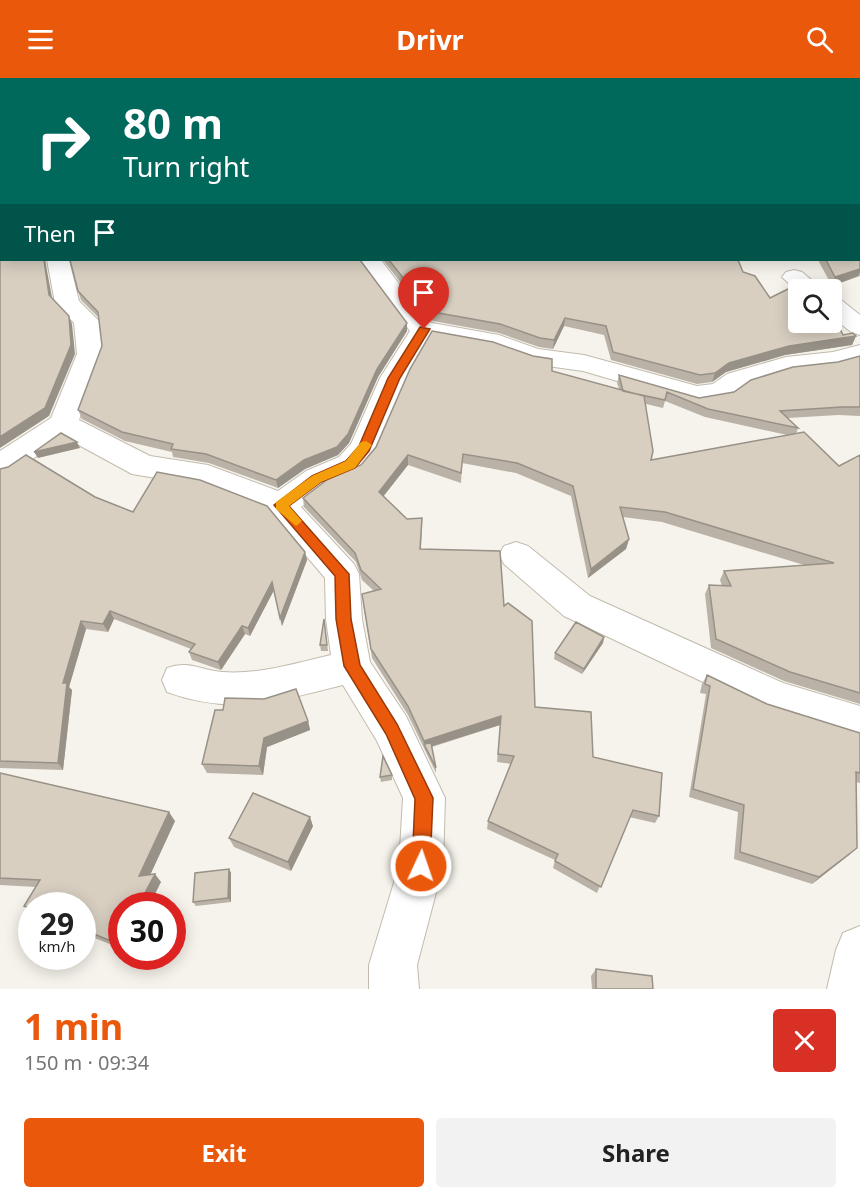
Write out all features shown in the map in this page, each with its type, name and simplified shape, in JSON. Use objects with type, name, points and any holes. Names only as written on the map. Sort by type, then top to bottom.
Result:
[{"type":"street","points":[[0,466],[63,424],[90,354],[86,321],[67,303],[58,261]]},
{"type":"street","points":[[369,261],[415,322],[424,329],[500,343],[533,356],[584,363],[696,395],[721,392],[737,380],[786,365],[833,360],[860,353]]},
{"type":"street","points":[[842,313],[860,327]]},
{"type":"street","points":[[281,505],[317,479],[350,465],[364,448],[394,378],[424,329]]},
{"type":"street","points":[[63,424],[143,466],[208,476],[281,505],[342,574],[344,619],[352,666],[392,729],[424,798],[421,866],[393,965],[394,989]]},
{"type":"street","points":[[516,555],[577,606],[694,663],[776,698],[860,724]]},
{"type":"street","points":[[181,680],[222,689],[275,685],[352,666]]},
{"type":"street","points":[[852,989],[860,950]]},
{"type":"building","points":[[0,261],[44,261],[49,295],[69,316],[71,345],[45,408],[0,437]]},
{"type":"building","points":[[70,261],[361,261],[407,323],[377,369],[348,434],[337,447],[304,460],[276,480],[206,454],[171,449],[173,444],[122,432],[78,410],[102,346],[98,312],[78,291]]},
{"type":"building","points":[[390,261],[738,261],[743,272],[755,276],[770,298],[788,289],[788,333],[842,333],[843,335],[853,333],[856,336],[789,346],[729,363],[715,373],[700,375],[613,352],[606,326],[565,318],[554,340],[540,338],[500,324],[433,312],[426,307]]},
{"type":"building","points":[[827,261],[860,261],[860,269],[835,277]]},
{"type":"building","points":[[432,331],[493,342],[533,356],[552,359],[552,371],[644,396],[653,451],[651,460],[804,432],[839,466],[860,455],[860,693],[790,672],[716,639],[709,585],[731,586],[724,571],[834,563],[665,512],[620,507],[629,539],[591,569],[573,486],[517,463],[463,454],[461,473],[408,455],[379,492],[407,519],[422,518],[420,549],[500,551],[504,606],[508,603],[532,621],[535,707],[591,712],[593,757],[662,773],[659,816],[633,810],[601,887],[555,861],[558,854],[488,821],[514,756],[498,754],[501,716],[424,741],[408,706],[371,649],[362,594],[381,589],[361,570],[355,553],[303,498],[328,479],[361,465],[376,447],[410,369]]},
{"type":"building","points":[[860,356],[860,407],[780,411],[798,428],[708,409],[667,392],[665,400],[623,391],[619,375],[699,398],[734,392],[751,380],[793,367],[838,362]]},
{"type":"building","points":[[61,433],[77,442],[34,452]]},
{"type":"building","points":[[26,455],[95,497],[133,512],[157,472],[200,480],[267,506],[305,552],[280,618],[272,582],[248,628],[242,626],[218,662],[189,652],[195,644],[110,611],[103,624],[81,621],[63,683],[67,683],[58,763],[0,761],[0,469],[8,467]]},
{"type":"building","points":[[324,619],[327,645],[320,645]]},
{"type":"building","points":[[576,622],[604,637],[584,669],[555,653]]},
{"type":"building","points":[[707,675],[767,704],[860,733],[860,773],[856,772],[857,848],[819,877],[740,852],[744,805],[693,789],[710,686],[705,684]]},
{"type":"building","points":[[296,689],[308,721],[264,738],[259,766],[202,764],[215,710],[223,710],[225,698],[264,699]]},
{"type":"building","points":[[431,743],[436,768],[424,744]]},
{"type":"building","points":[[383,756],[392,775],[380,777]]},
{"type":"building","points":[[0,773],[169,812],[139,876],[155,874],[145,892],[108,892],[108,940],[96,935],[96,892],[33,892],[40,880],[0,878]]},
{"type":"building","points":[[253,793],[310,817],[288,862],[229,838]]},
{"type":"building","points":[[229,869],[228,898],[193,902],[195,873]]},
{"type":"building","points":[[596,969],[652,976],[653,989],[596,989]]},
{"type":"slow traffic","points":[[296,521],[281,505],[317,479],[350,465],[366,445]]},
{"type":"route","points":[[421,866],[424,798],[392,729],[352,666],[344,619],[342,574],[281,505],[317,479],[350,465],[364,448],[394,378],[424,329]]}]
